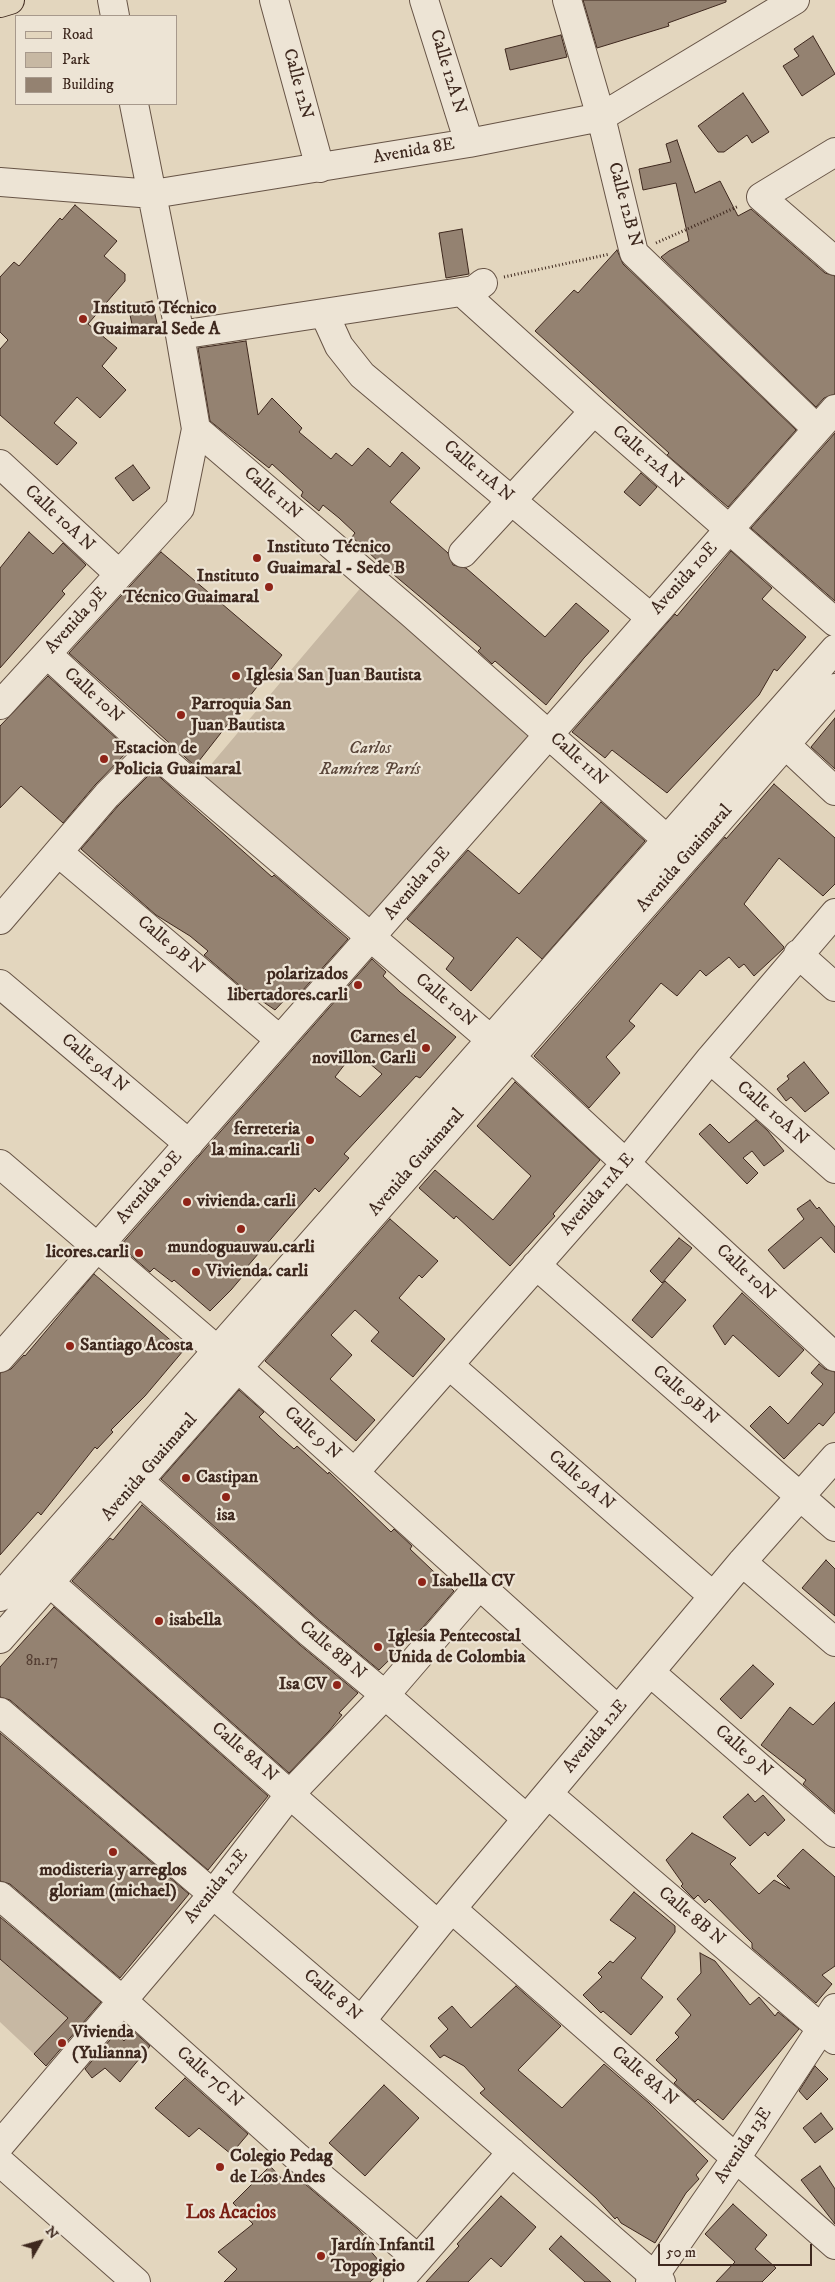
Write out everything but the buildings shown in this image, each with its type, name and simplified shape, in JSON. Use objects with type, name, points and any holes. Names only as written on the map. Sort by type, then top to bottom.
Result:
[{"type":"main road","points":[[0,3],[10,0]]},
{"type":"street","points":[[112,0],[115,15]]},
{"type":"street","name":"Calle 12N","points":[[274,0],[320,168]]},
{"type":"street","name":"Calle 12A N","points":[[424,0],[469,143]]},
{"type":"street","name":"Calle 12B N","points":[[567,0],[601,117],[634,253],[817,429]]},
{"type":"street","name":"Avenida 8E","points":[[0,182],[153,194],[469,143],[601,117],[796,0]]},
{"type":"street","points":[[134,105],[180,335],[196,428]]},
{"type":"street","points":[[835,152],[760,197],[835,261]]},
{"type":"street","points":[[180,335],[324,313],[472,287]]},
{"type":"street","name":"Calle 12A N","points":[[472,287],[594,411],[835,622]]},
{"type":"street","name":"Calle 11A N","points":[[324,313],[339,346],[362,375],[650,617]]},
{"type":"street","name":"Avenida 10E","points":[[1,1356],[835,409]]},
{"type":"street","points":[[463,553],[594,411]]},
{"type":"street","name":"Avenida 9E","points":[[0,705],[180,508],[196,428]]},
{"type":"street","name":"Calle 11N","points":[[196,428],[549,734],[677,848]]},
{"type":"street","name":"Calle 10A N","points":[[0,464],[119,574]]},
{"type":"street","name":"Avenida Guaimaral","points":[[0,1639],[238,1368],[501,1049],[776,736],[835,649]]},
{"type":"street","name":"Calle 10N","points":[[46,654],[152,750],[501,1049],[835,1357]]},
{"type":"street","name":"Avenida Guaimaral","points":[[776,736],[835,688]]},
{"type":"street","points":[[776,736],[835,791]]},
{"type":"street","points":[[0,920],[107,795],[152,750]]},
{"type":"street","name":"Calle 9B N","points":[[59,853],[280,1040]]},
{"type":"street","name":"Avenida 11A E","points":[[355,1472],[626,1163],[710,1059],[835,913]]},
{"type":"street","points":[[798,954],[835,987]]},
{"type":"street","name":"Calle 9A N","points":[[0,984],[189,1144]]},
{"type":"street","name":"Avenida Guaimaral","points":[[0,1597],[217,1351],[501,1049]]},
{"type":"street","name":"Calle 10A N","points":[[710,1059],[835,1169]]},
{"type":"street","name":"Calle 9 N","points":[[0,1164],[238,1368],[355,1472],[478,1587],[618,1710]]},
{"type":"street","name":"Calle 9B N","points":[[536,1265],[835,1527]]},
{"type":"street","name":"Calle 9A N","points":[[449,1365],[713,1596]]},
{"type":"street","name":"Avenida 12E","points":[[361,2021],[445,1917],[713,1596],[835,1458]]},
{"type":"street","name":"Calle 8B N","points":[[138,1480],[310,1633],[385,1695],[527,1819]]},
{"type":"street","points":[[742,1562],[835,1642]]},
{"type":"street","name":"Calle 8A N","points":[[49,1582],[290,1794],[445,1917],[736,2158],[835,2245]]},
{"type":"street","name":"Avenida 12E","points":[[0,2145],[212,1894],[290,1794],[385,1695],[478,1587]]},
{"type":"street","name":"Calle 9 N","points":[[650,1672],[835,1833]]},
{"type":"street","name":"Calle 8 N","points":[[0,1712],[361,2021],[512,2152],[655,2280]]},
{"type":"street","name":"Calle 8B N","points":[[548,1794],[831,2025]]},
{"type":"street","name":"Calle 7C N","points":[[0,1896],[123,2001],[296,2156],[418,2259]]},
{"type":"street","name":"Avenida 13E","points":[[655,2280],[736,2158],[831,2025]]},
{"type":"street","points":[[398,2282],[512,2152]]},
{"type":"street","points":[[0,2162],[136,2282]]},
{"type":"path","points":[[472,287],[596,256],[627,250],[634,253],[760,197]]},
{"type":"green space","name":"Carlos Ramírez París","points":[[363,585],[542,738],[376,934],[197,781]]},
{"type":"green space","points":[[0,1959],[68,2018],[34,2054],[0,2022]]},
{"type":"place","name":"Instituto Técnico Guaimaral Sede A","points":[[83,319]]},
{"type":"place","name":"Instituto Técnico Guaimaral - Sede B","points":[[257,558]]},
{"type":"place","name":"Instituto Técnico Guaimaral","points":[[269,587]]},
{"type":"place","name":"Iglesia San Juan Bautista","points":[[236,676]]},
{"type":"place","name":"Parroquia San Juan Bautista","points":[[181,715]]},
{"type":"place","name":"Estacion de Policia Guaimaral","points":[[104,759]]},
{"type":"place","name":"polarizados libertadores.carli","points":[[358,985]]},
{"type":"place","name":"Carnes el novillon. Carli","points":[[426,1048]]},
{"type":"place","name":"ferreteria la mina.carli","points":[[310,1140]]},
{"type":"place","name":"vivienda. carli","points":[[187,1202]]},
{"type":"place","name":"mundoguauwau.carli","points":[[241,1229]]},
{"type":"place","name":"licores.carli","points":[[139,1253]]},
{"type":"place","name":"Vivienda. carli","points":[[196,1272]]},
{"type":"place","name":"Santiago Acosta","points":[[70,1346]]},
{"type":"place","name":"Castipan","points":[[186,1478]]},
{"type":"place","name":"isa","points":[[226,1497]]},
{"type":"place","name":"Isabella CV","points":[[422,1582]]},
{"type":"place","name":"isabella","points":[[159,1621]]},
{"type":"place","name":"Iglesia Pentecostal Unida de Colombia","points":[[378,1647]]},
{"type":"place","name":"Isa CV","points":[[337,1685]]},
{"type":"place","name":"modisteria y arreglos gloriam (michael)","points":[[113,1852]]},
{"type":"place","name":"Vivienda (Yulianna)","points":[[62,2043]]},
{"type":"place","name":"Colegio Pedag de Los Andes","points":[[220,2167]]},
{"type":"place","name":"Jardín Infantil Topogigio","points":[[321,2256]]},
{"type":"district","name":"Los Acacios","points":[[231,2214]]}]
